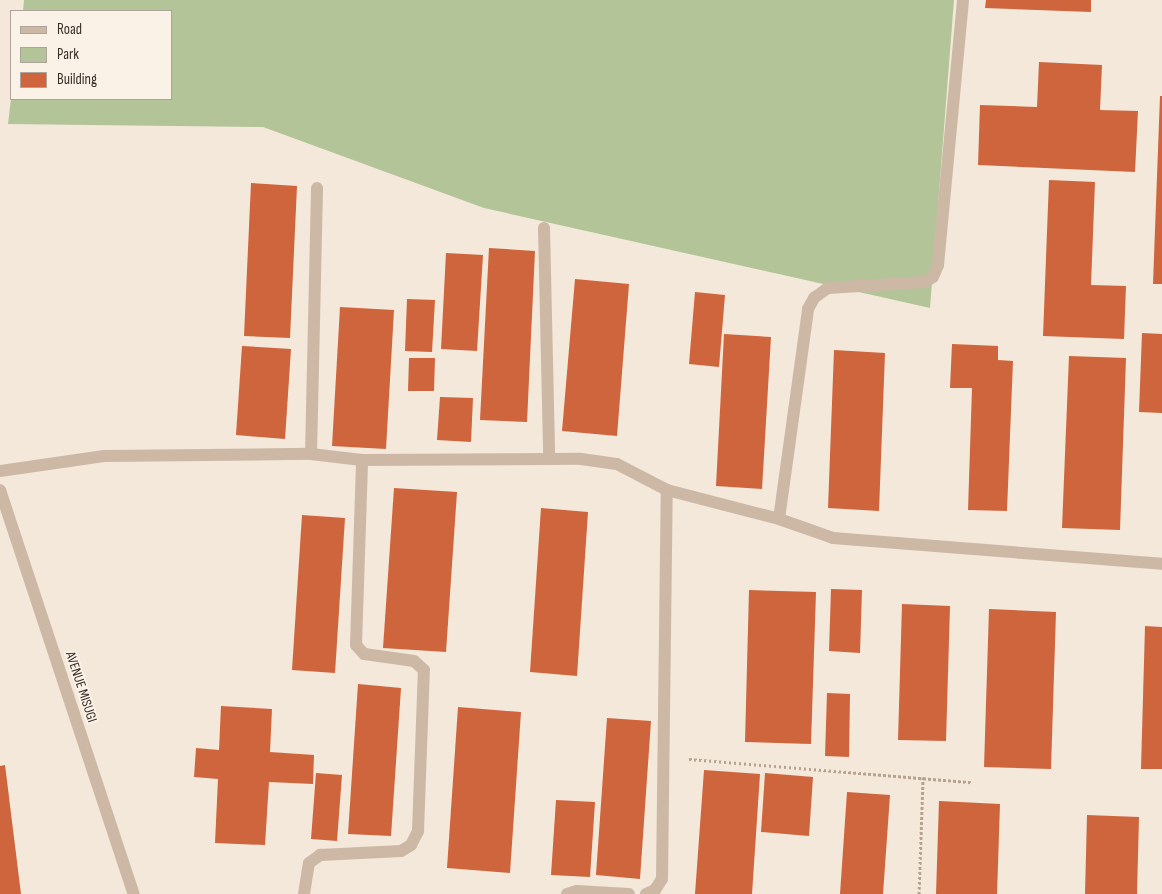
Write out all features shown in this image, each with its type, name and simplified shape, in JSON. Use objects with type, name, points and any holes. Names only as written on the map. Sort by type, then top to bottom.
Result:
[{"type":"street","points":[[779,519],[808,310],[814,298],[828,288],[925,282],[933,277],[938,264],[963,0]]},
{"type":"street","points":[[311,454],[317,188]]},
{"type":"street","points":[[544,228],[549,457]]},
{"type":"street","points":[[0,471],[104,456],[311,454],[362,460],[549,457],[617,464],[667,490],[779,519],[833,538],[872,543],[1162,564]]},
{"type":"street","points":[[304,894],[310,863],[320,855],[401,851],[411,845],[418,831],[424,670],[414,661],[364,654],[356,645],[362,460]]},
{"type":"street","name":"AVENUE MISUGI","points":[[0,490],[134,894]]},
{"type":"street","points":[[646,894],[655,890],[662,879],[666,757],[667,490]]},
{"type":"street","points":[[567,894],[577,891],[629,894]]},
{"type":"path","points":[[666,757],[971,782]]},
{"type":"path","points":[[920,894],[923,777]]},
{"type":"green space","points":[[24,0],[954,0],[930,308],[484,208],[263,127],[8,124],[11,100],[172,100],[172,10],[23,10]]},
{"type":"building","points":[[986,0],[1091,0],[1091,12],[985,8]]},
{"type":"building","points":[[1039,62],[1102,65],[1100,110],[1138,111],[1135,172],[978,165],[980,105],[1037,107]]},
{"type":"building","points":[[1160,96],[1162,96],[1162,284],[1153,284]]},
{"type":"building","points":[[1049,180],[1095,182],[1091,285],[1126,286],[1124,339],[1043,336]]},
{"type":"building","points":[[251,183],[297,186],[290,338],[244,336]]},
{"type":"building","points":[[489,248],[535,251],[527,422],[480,420]]},
{"type":"building","points":[[446,253],[483,255],[477,351],[441,349]]},
{"type":"building","points":[[575,279],[629,284],[617,436],[562,431]]},
{"type":"building","points":[[695,292],[725,295],[719,367],[689,364]]},
{"type":"building","points":[[407,299],[435,300],[432,352],[405,351]]},
{"type":"building","points":[[340,307],[394,310],[386,449],[332,446]]},
{"type":"building","points":[[1142,333],[1162,334],[1162,413],[1139,412]]},
{"type":"building","points":[[724,334],[771,337],[762,489],[716,486]]},
{"type":"building","points":[[952,344],[998,346],[998,360],[1013,361],[1007,511],[968,510],[972,388],[950,388]]},
{"type":"building","points":[[242,346],[291,349],[285,439],[236,435]]},
{"type":"building","points":[[834,350],[885,353],[879,511],[828,508]]},
{"type":"building","points":[[1069,356],[1126,358],[1120,530],[1062,528]]},
{"type":"building","points":[[409,358],[435,358],[434,391],[408,391]]},
{"type":"building","points":[[440,397],[473,398],[471,442],[437,440]]},
{"type":"building","points":[[394,488],[457,492],[446,652],[383,648]]},
{"type":"building","points":[[541,508],[588,512],[577,676],[530,672]]},
{"type":"building","points":[[302,515],[345,518],[335,673],[292,670]]},
{"type":"building","points":[[831,589],[862,590],[860,653],[829,651]]},
{"type":"building","points":[[749,590],[816,592],[811,744],[745,742]]},
{"type":"building","points":[[902,604],[950,606],[946,741],[898,740]]},
{"type":"building","points":[[989,609],[1056,612],[1051,769],[984,767]]},
{"type":"building","points":[[1145,626],[1162,627],[1162,769],[1141,769]]},
{"type":"building","points":[[358,684],[401,688],[391,836],[348,834]]},
{"type":"building","points":[[827,693],[850,694],[849,757],[825,756]]},
{"type":"building","points":[[221,706],[272,709],[270,752],[314,755],[313,784],[269,782],[265,845],[215,843],[218,779],[194,777],[196,748],[219,750]]},
{"type":"building","points":[[458,707],[521,712],[510,873],[447,868]]},
{"type":"building","points":[[607,718],[651,721],[640,879],[596,875]]},
{"type":"building","points":[[5,765],[21,894],[0,894],[0,766]]},
{"type":"building","points":[[704,770],[760,774],[752,894],[695,894]]},
{"type":"building","points":[[316,773],[342,775],[337,841],[311,839]]},
{"type":"building","points":[[765,773],[813,777],[809,836],[761,832]]},
{"type":"building","points":[[847,792],[890,795],[883,894],[840,894]]},
{"type":"building","points":[[556,800],[595,802],[590,877],[551,875]]},
{"type":"building","points":[[939,801],[1000,804],[997,894],[936,894]]},
{"type":"building","points":[[1087,815],[1139,817],[1137,894],[1085,894]]}]
